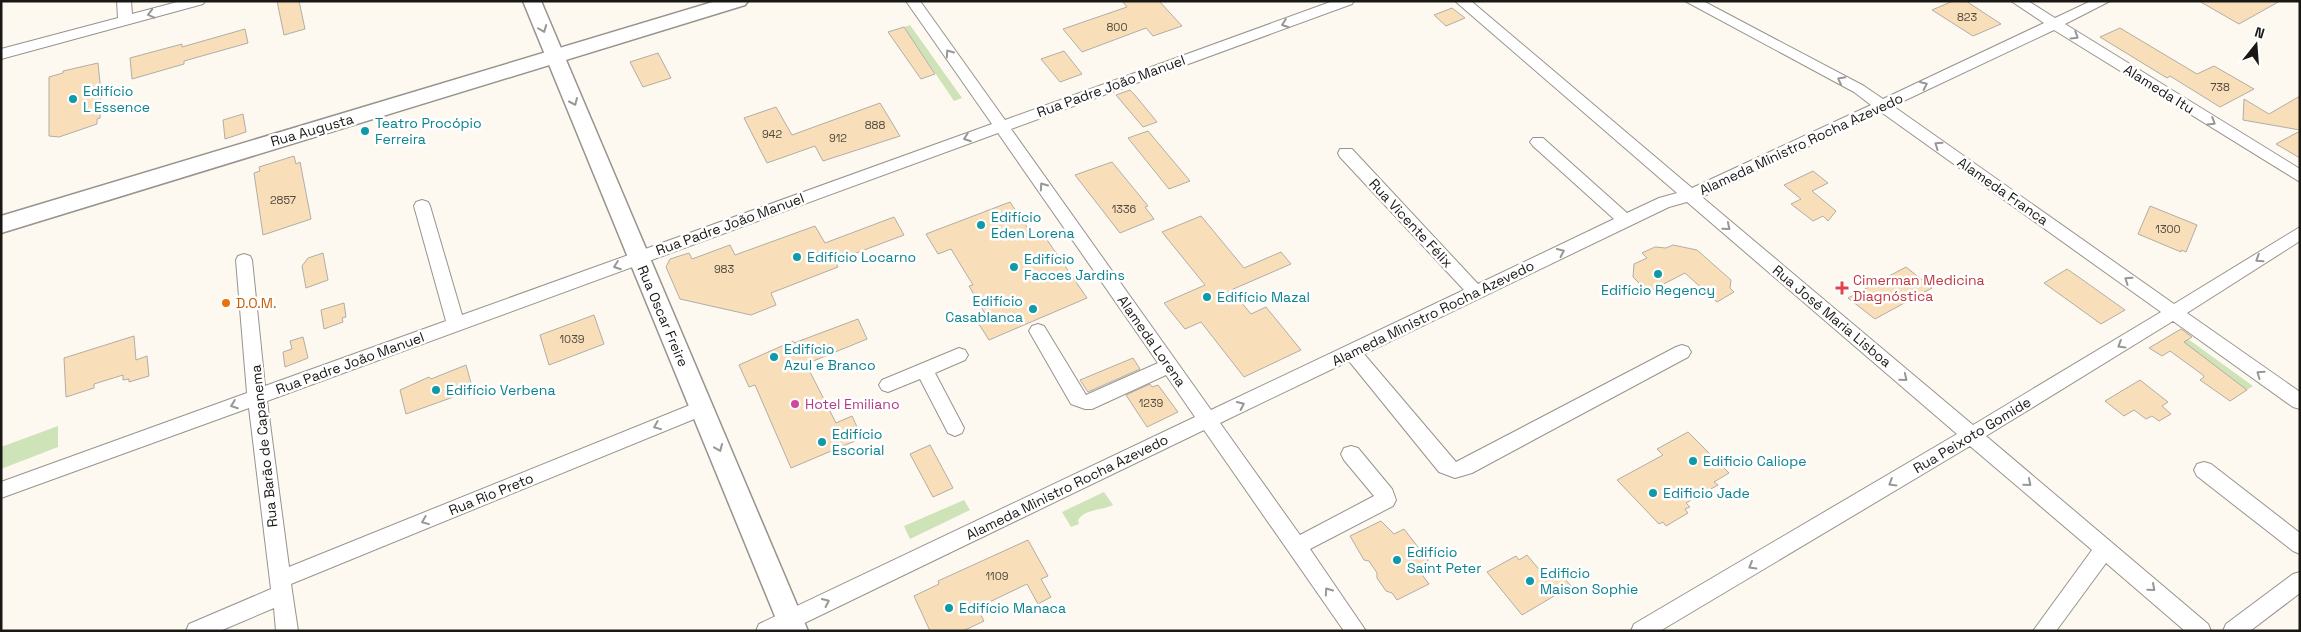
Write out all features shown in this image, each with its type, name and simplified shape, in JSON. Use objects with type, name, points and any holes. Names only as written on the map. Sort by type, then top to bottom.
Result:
[{"type":"main road","name":"Rua Augusta","points":[[1,225],[738,1]]},
{"type":"street","points":[[124,1],[125,20]]},
{"type":"street","points":[[1,54],[198,1]]},
{"type":"street","name":"Rua Oscar Freire","points":[[532,1],[554,58],[587,131],[793,625]]},
{"type":"street","name":"Alameda Lorena","points":[[913,1],[1356,631]]},
{"type":"street","name":"Rua Padre João Manuel","points":[[1,490],[1000,126],[1310,8],[1347,1]]},
{"type":"street","name":"Rua José Maria Lisboa","points":[[1462,1],[2201,631]]},
{"type":"street","name":"Alameda Franca","points":[[1692,1],[1859,89],[2300,402]]},
{"type":"street","name":"Alameda Itu","points":[[2018,1],[2300,177]]},
{"type":"street","name":"Alameda Ministro Rocha Azevedo","points":[[766,631],[793,625],[1208,420],[1476,292],[1665,202],[1690,196],[2103,1]]},
{"type":"street","points":[[1538,142],[1626,221]]},
{"type":"street","name":"Rua Vicente Félix","points":[[1346,153],[1476,292]]},
{"type":"street","points":[[422,206],[456,324]]},
{"type":"street","name":"Rua Peixoto Gomide","points":[[1655,628],[2174,313],[2300,233]]},
{"type":"street","name":"Rua Barão de Capanema","points":[[244,260],[257,396],[287,631]]},
{"type":"street","points":[[1038,331],[1078,399],[1085,402],[1092,402],[1169,366]]},
{"type":"street","points":[[1352,352],[1446,466],[1455,470],[1466,467],[1682,352]]},
{"type":"street","points":[[888,384],[958,355]]},
{"type":"street","points":[[924,370],[956,428]]},
{"type":"street","name":"Rua Rio Preto","points":[[196,631],[280,587],[702,408]]},
{"type":"street","points":[[1297,546],[1386,500],[1385,495],[1351,454]]},
{"type":"street","points":[[2204,470],[2300,544]]},
{"type":"street","points":[[2043,631],[2105,548]]},
{"type":"street","points":[[2233,631],[2300,580]]},
{"type":"green space","points":[[910,25],[962,98],[954,101],[904,27]]},
{"type":"green space","points":[[2177,331],[2253,386],[2247,390],[2172,334]]},
{"type":"green space","points":[[58,426],[58,447],[1,469],[1,447]]},
{"type":"green space","points":[[1104,492],[1113,505],[1085,513],[1078,520],[1079,524],[1071,527],[1062,512]]},
{"type":"green space","points":[[964,500],[970,510],[910,539],[904,526]]},
{"type":"building","points":[[277,1],[299,1],[305,29],[284,35]]},
{"type":"building","points":[[1122,1],[1159,1],[1182,26],[1153,36],[1146,28],[1082,52],[1063,29],[1127,7]]},
{"type":"building","points":[[1953,1],[1966,1],[2001,24],[1973,36],[1932,10]]},
{"type":"building","points":[[2199,1],[2280,1],[2239,24]]},
{"type":"building","points":[[1452,8],[1465,18],[1446,26],[1434,15]]},
{"type":"building","points":[[904,27],[935,74],[921,79],[888,32]]},
{"type":"building","points":[[2120,28],[2197,74],[2214,66],[2254,89],[2220,107],[2170,76],[2167,78],[2100,37]]},
{"type":"building","points":[[245,29],[248,43],[184,61],[184,64],[132,79],[130,58],[182,44],[182,47]]},
{"type":"building","points":[[1064,51],[1082,74],[1060,82],[1041,59]]},
{"type":"building","points":[[658,53],[671,78],[643,87],[630,62]]},
{"type":"building","name":"Edifício L Essence","points":[[98,63],[101,92],[100,118],[97,119],[97,124],[59,137],[49,136],[49,77],[63,73],[63,71]]},
{"type":"building","points":[[1130,90],[1157,122],[1143,127],[1116,95]]},
{"type":"building","points":[[2300,96],[2300,130],[2243,120],[2244,99],[2269,114]]},
{"type":"building","points":[[880,103],[900,136],[823,161],[815,146],[767,163],[744,118],[776,107],[792,135]]},
{"type":"building","points":[[243,114],[246,132],[225,139],[223,120]]},
{"type":"building","points":[[1148,131],[1190,181],[1169,189],[1128,138]]},
{"type":"building","points":[[2300,131],[2300,158],[2276,144]]},
{"type":"building","points":[[294,156],[296,164],[300,162],[311,219],[263,235],[254,173],[260,171],[259,167]]},
{"type":"building","points":[[1112,162],[1148,206],[1145,207],[1154,219],[1120,233],[1075,175]]},
{"type":"building","points":[[1813,171],[1828,183],[1812,191],[1836,211],[1828,221],[1823,216],[1813,221],[1791,204],[1801,199],[1784,185]]},
{"type":"building","points":[[1010,202],[1033,236],[1043,234],[1087,298],[989,340],[977,321],[987,317],[969,286],[973,285],[951,249],[938,254],[926,234]]},
{"type":"building","points":[[2150,206],[2197,225],[2186,252],[2181,250],[2181,252],[2138,234]]},
{"type":"building","points":[[1201,216],[1244,268],[1281,252],[1291,264],[1231,290],[1251,314],[1266,307],[1301,350],[1244,377],[1201,322],[1185,329],[1164,303],[1205,285],[1162,232]]},
{"type":"building","points":[[894,217],[904,235],[835,261],[838,267],[771,293],[776,305],[751,315],[680,299],[666,267],[670,259],[689,253],[692,259],[730,245],[735,255],[815,226],[825,243]]},
{"type":"building","name":"Edifício Regency","points":[[1673,245],[1697,250],[1731,280],[1730,288],[1734,292],[1717,302],[1685,273],[1648,292],[1633,277],[1634,264],[1647,258],[1642,253],[1655,247],[1666,248]]},
{"type":"building","points":[[323,253],[328,280],[306,288],[302,266],[308,258]]},
{"type":"building","points":[[1906,267],[1932,288],[1875,319],[1848,298]]},
{"type":"building","points":[[2067,269],[2125,310],[2101,324],[2044,283]]},
{"type":"building","points":[[344,303],[346,317],[342,318],[343,322],[324,329],[321,310]]},
{"type":"building","points":[[594,315],[604,344],[549,365],[540,335]]},
{"type":"building","points":[[858,319],[867,339],[806,364],[836,423],[852,416],[862,438],[791,468],[755,385],[749,387],[739,365],[793,341],[794,343]]},
{"type":"building","points":[[2181,329],[2192,337],[2184,342],[2247,390],[2230,401],[2200,380],[2204,377],[2203,375],[2170,351],[2162,356],[2149,348]]},
{"type":"building","points":[[134,336],[136,360],[147,356],[149,376],[129,382],[129,379],[123,380],[123,375],[94,384],[94,388],[66,397],[64,358]]},
{"type":"building","points":[[303,337],[308,358],[285,367],[283,352],[292,349],[290,341]]},
{"type":"building","points":[[1133,358],[1140,369],[1088,392],[1080,380]]},
{"type":"building","name":"Edifício Verbena","points":[[466,365],[473,390],[406,414],[400,390],[429,377],[431,379]]},
{"type":"building","points":[[2140,380],[2168,402],[2162,406],[2171,414],[2159,421],[2152,416],[2146,419],[2134,410],[2124,416],[2105,401]]},
{"type":"building","points":[[1150,384],[1152,387],[1158,385],[1178,412],[1147,427],[1126,395]]},
{"type":"building","points":[[1688,432],[1729,473],[1714,482],[1718,485],[1686,503],[1690,507],[1685,509],[1688,513],[1666,526],[1663,522],[1659,524],[1617,480],[1663,455],[1657,449]]},
{"type":"building","points":[[930,445],[953,488],[933,497],[910,454]]},
{"type":"building","name":"Edifício Saint Peter","points":[[1381,521],[1394,534],[1404,529],[1428,560],[1423,576],[1429,584],[1397,600],[1392,593],[1386,591],[1377,578],[1377,573],[1369,561],[1364,560],[1350,536]]},
{"type":"building","points":[[1028,540],[1048,576],[1041,579],[1051,597],[1038,604],[1027,584],[977,608],[984,621],[963,631],[930,631],[914,596],[939,584],[938,581]]},
{"type":"building","name":"Edificio Maison Sophie","points":[[1527,555],[1543,574],[1555,567],[1571,586],[1522,615],[1487,572],[1516,556],[1519,560]]},
{"type":"place","name":"Edifício L Essence","points":[[73,99]]},
{"type":"place","name":"Teatro Procópio Ferreira","points":[[365,131]]},
{"type":"place","name":"Edifício Eden Lorena","points":[[981,225]]},
{"type":"place","name":"Edifício Locarno","points":[[797,257]]},
{"type":"place","name":"Edifício Facces Jardins","points":[[1014,267]]},
{"type":"place","name":"Edifício Regency","points":[[1658,274]]},
{"type":"place","name":"Cimerman Medicina Diagnóstica","points":[[1842,288]]},
{"type":"place","name":"Edifício Mazal","points":[[1207,297]]},
{"type":"place","name":"D.O.M.","points":[[226,303]]},
{"type":"place","name":"Edifício Casablanca","points":[[1033,309]]},
{"type":"place","name":"Edifício Azul e Branco","points":[[774,357]]},
{"type":"place","name":"Edifício Verbena","points":[[436,390]]},
{"type":"place","name":"Hotel Emiliano","points":[[795,404]]},
{"type":"place","name":"Edifício Escorial","points":[[822,442]]},
{"type":"place","name":"Edificio Caliope","points":[[1693,461]]},
{"type":"place","name":"Edificio Jade","points":[[1653,493]]},
{"type":"place","name":"Edifício Saint Peter","points":[[1397,560]]},
{"type":"place","name":"Edificio Maison Sophie","points":[[1530,581]]},
{"type":"place","name":"Edifício Manaca","points":[[949,608]]}]
